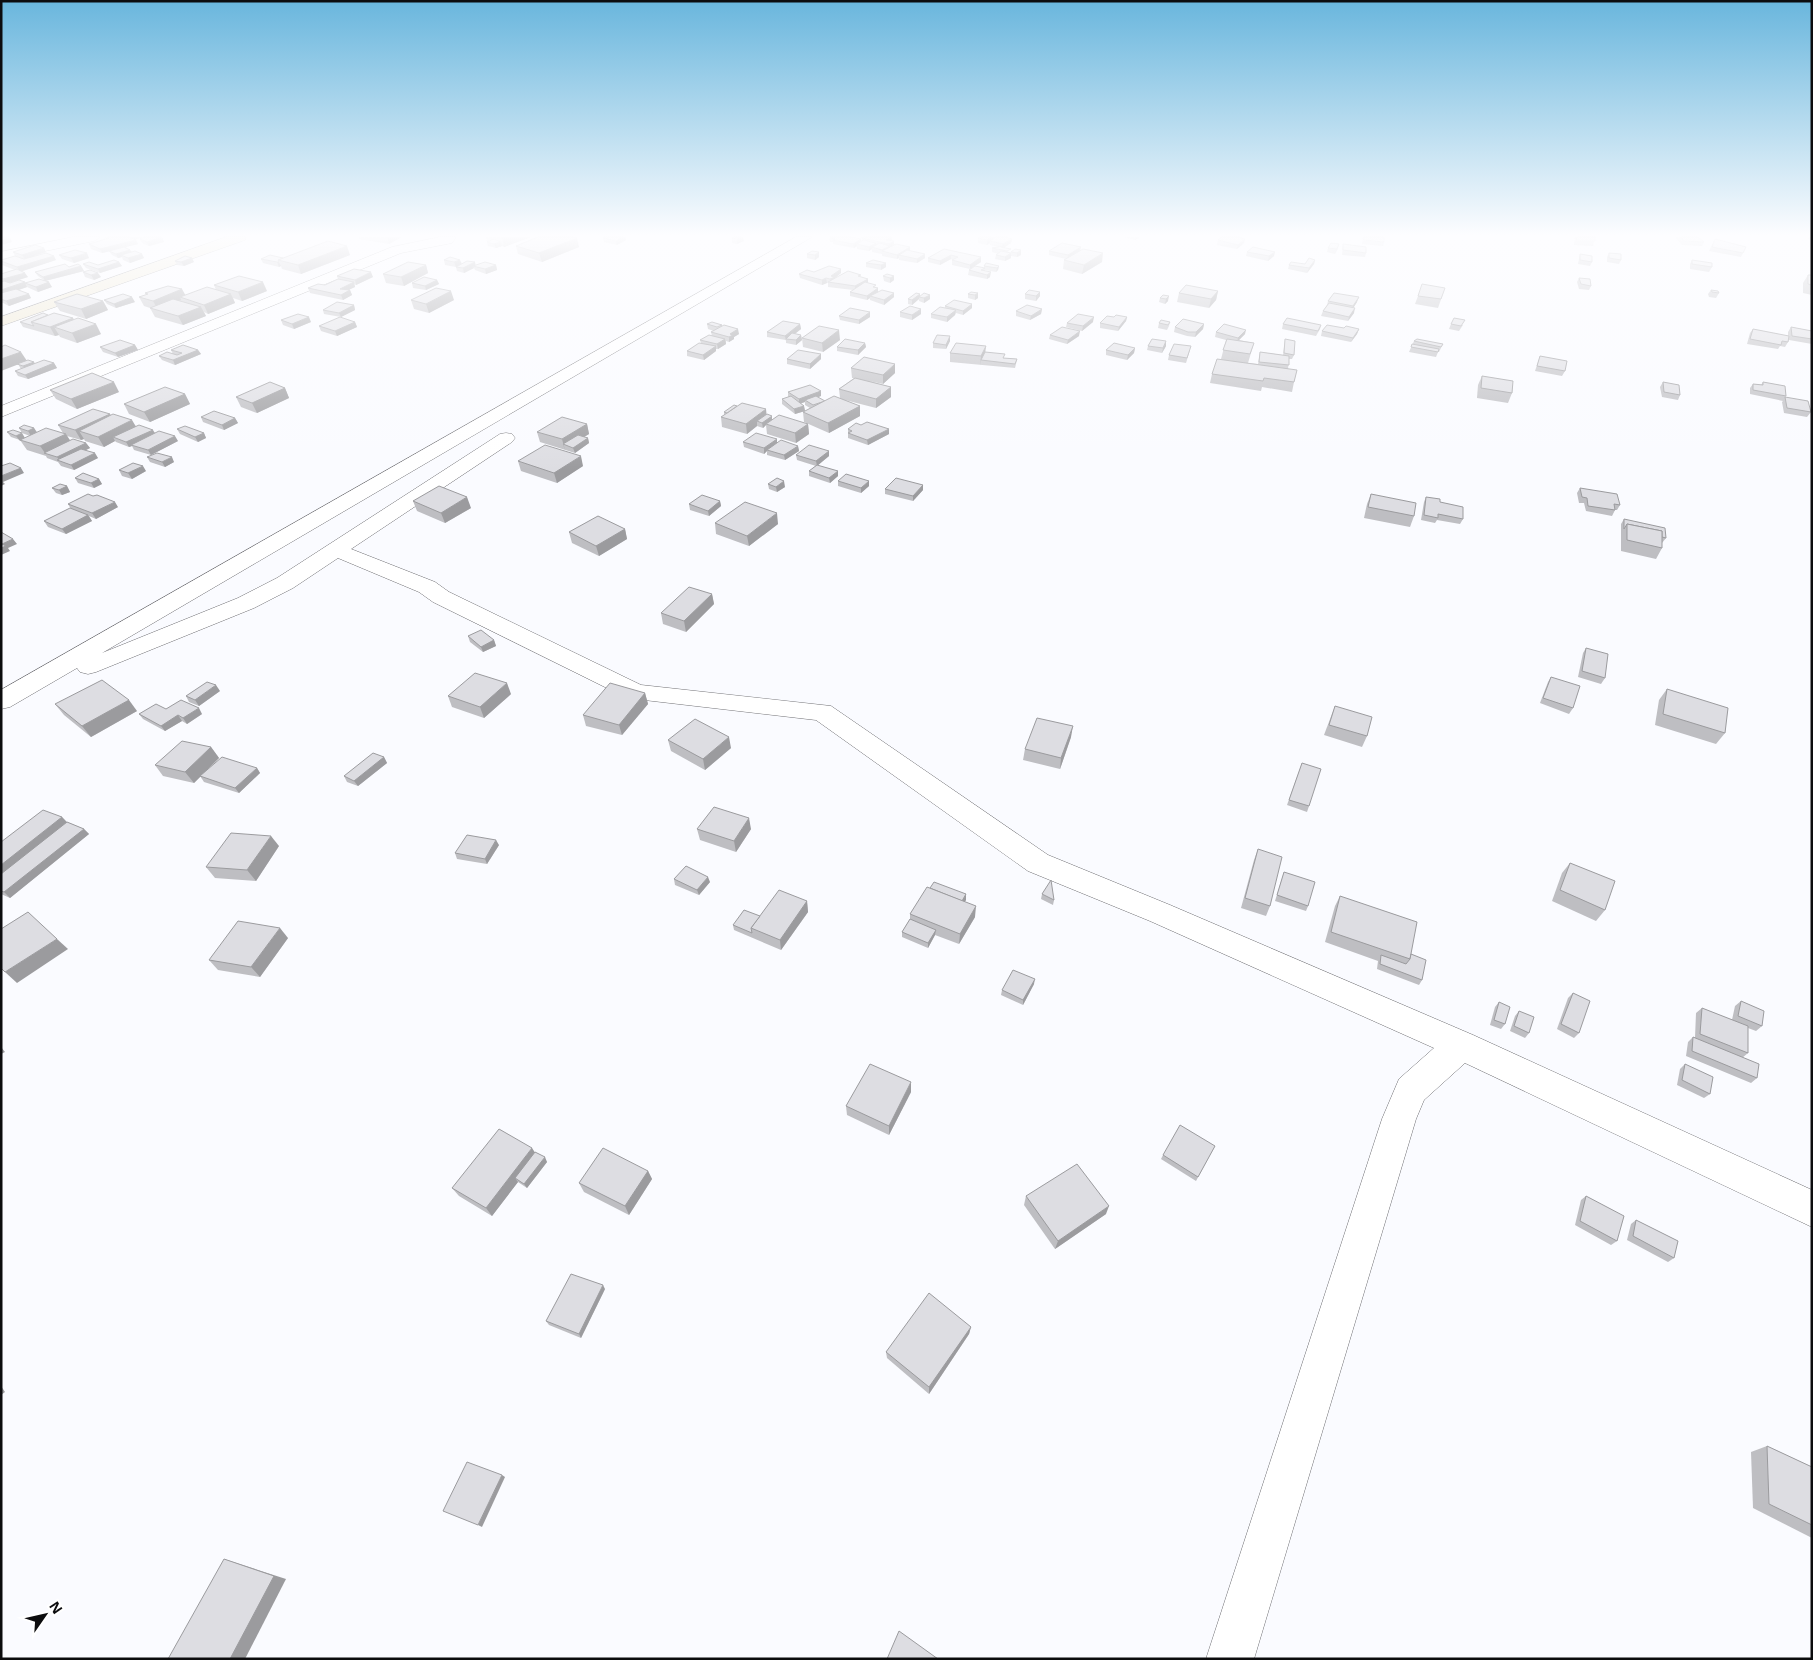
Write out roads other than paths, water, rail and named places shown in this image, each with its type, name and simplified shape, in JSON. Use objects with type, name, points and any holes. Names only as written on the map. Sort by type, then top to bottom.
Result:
[{"type":"street","points":[[1,322],[22,314]]},
{"type":"street","points":[[1,412],[239,314]]},
{"type":"street","points":[[1,702],[672,314]]},
{"type":"street","points":[[1,702],[246,603],[285,583],[506,438],[475,428]]},
{"type":"street","points":[[337,550],[427,587],[450,601],[636,692],[822,712],[1038,863],[1160,913],[1461,1045],[1812,1209]]},
{"type":"street","points":[[1230,1659],[1399,1118],[1411,1090],[1461,1045]]}]
